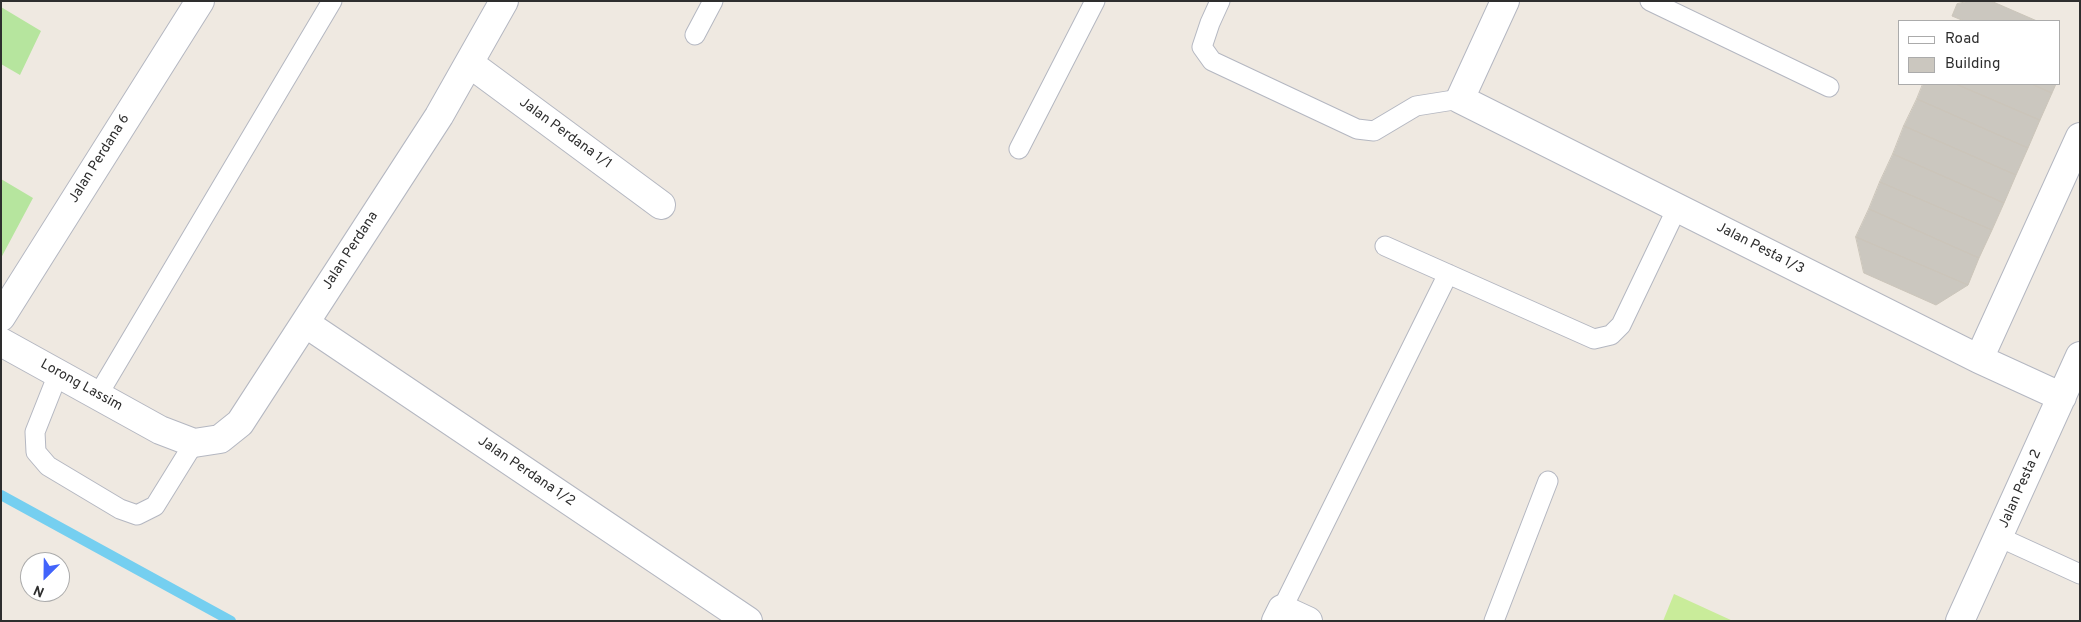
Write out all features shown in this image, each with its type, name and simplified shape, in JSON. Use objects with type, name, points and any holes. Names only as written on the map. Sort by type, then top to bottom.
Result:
[{"type":"street","name":"Jalan Perdana 6","points":[[1,317],[200,1]]},
{"type":"street","name":"Jalan Perdana","points":[[160,430],[194,442],[220,439],[240,423],[438,116],[504,1]]},
{"type":"street","points":[[1460,99],[1505,1]]},
{"type":"street","name":"Jalan Perdana 1/1","points":[[469,63],[661,205]]},
{"type":"street","name":"Jalan Pesta 1/3","points":[[1460,99],[1979,359],[2062,398]]},
{"type":"street","points":[[1979,359],[2080,137]]},
{"type":"street","name":"Jalan Perdana 1/2","points":[[305,323],[748,621]]},
{"type":"street","name":"Lorong Lassim","points":[[1,342],[160,430]]},
{"type":"street","name":"Jalan Pesta 2","points":[[1960,621],[2080,356]]},
{"type":"street","points":[[1279,615],[1308,621]]},
{"type":"lane","points":[[98,395],[332,1]]},
{"type":"lane","points":[[695,35],[713,1]]},
{"type":"lane","points":[[1018,149],[1095,1]]},
{"type":"lane","points":[[1220,1],[1202,47],[1212,61],[1357,129],[1374,131],[1416,106],[1460,99]]},
{"type":"lane","points":[[1650,1],[1829,88]]},
{"type":"lane","points":[[1384,246],[1594,339],[1611,335],[1621,325],[1677,208]]},
{"type":"lane","points":[[1279,615],[1448,274]]},
{"type":"lane","points":[[58,374],[35,432],[36,452],[48,466],[120,510],[137,515],[155,506],[194,442]]},
{"type":"lane","points":[[1494,621],[1548,481]]},
{"type":"lane","points":[[1999,537],[2080,574]]},
{"type":"green space","points":[[1,7],[41,31],[20,75],[1,64]]},
{"type":"green space","points":[[1,179],[33,198],[1,258]]},
{"type":"green space","points":[[1674,594],[1733,621],[1663,621]]},
{"type":"building","points":[[1970,1],[1991,1],[2035,20],[1962,20],[1952,16],[1957,4]]},
{"type":"building","points":[[1923,85],[1958,85],[2040,120],[2028,148],[1917,99]]},
{"type":"building","points":[[1958,85],[2034,85],[2052,93],[2040,120]]},
{"type":"building","points":[[2034,85],[2056,85],[2052,93]]},
{"type":"building","points":[[1917,99],[2028,148],[2016,175],[1904,126]]},
{"type":"building","points":[[1904,126],[2016,175],[2004,203],[1893,154]]},
{"type":"building","points":[[1893,154],[2004,203],[1992,230],[1880,182]]},
{"type":"building","points":[[1880,182],[1992,230],[1979,258],[1869,209]]},
{"type":"building","points":[[1869,209],[1979,258],[1968,285],[1856,237]]},
{"type":"building","points":[[1856,237],[1968,285],[1936,305],[1864,273]]},
{"type":"waterway","points":[[1,495],[231,621]]}]
